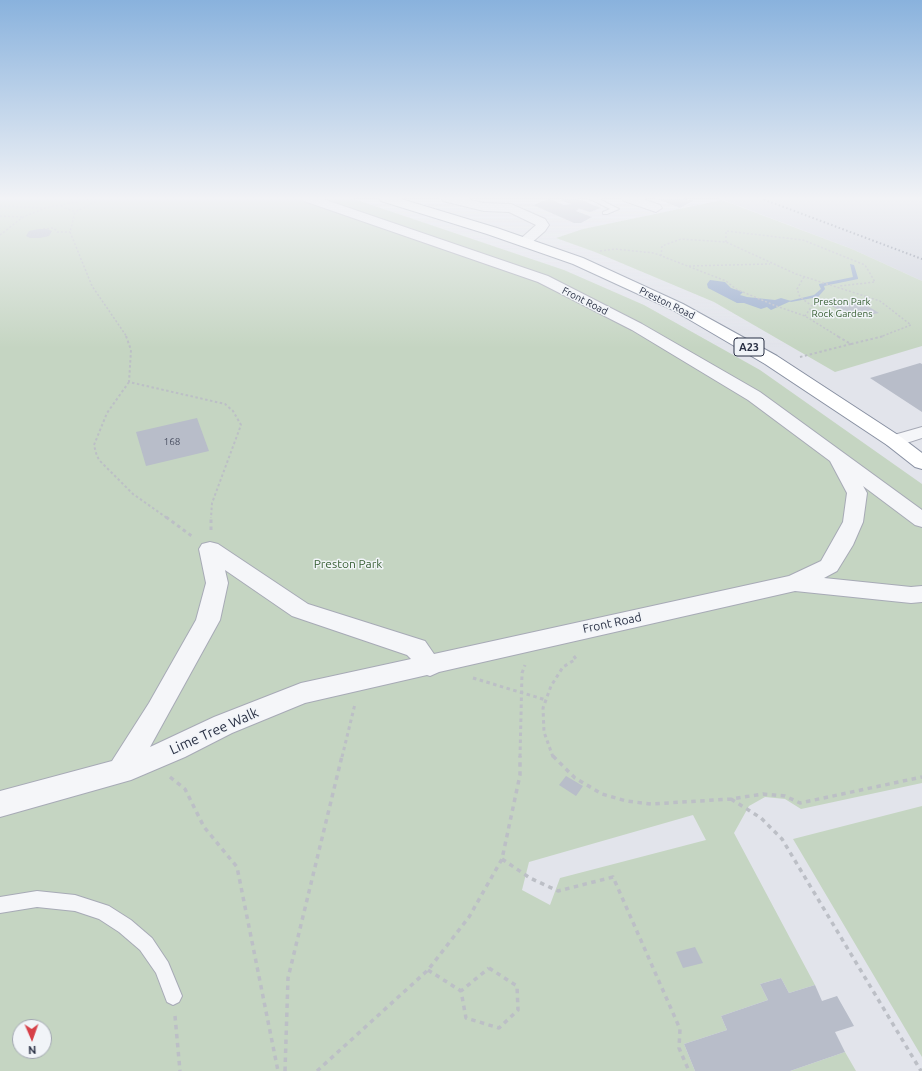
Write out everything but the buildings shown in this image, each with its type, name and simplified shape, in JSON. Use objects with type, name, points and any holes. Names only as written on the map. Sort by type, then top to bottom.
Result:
[{"type":"highway","name":"Preston Road","points":[[541,248],[578,261],[678,307],[771,360],[894,441],[922,463]]},
{"type":"street","name":"Front Road","points":[[453,248],[543,279],[637,327],[725,378],[754,396],[836,455],[922,520]]},
{"type":"street","points":[[894,441],[922,432]]},
{"type":"street","name":"Front Road","points":[[430,666],[538,640],[795,583],[829,566],[842,545],[853,522],[857,493],[836,455]]},
{"type":"street","points":[[210,549],[300,610],[416,648],[430,666]]},
{"type":"street","points":[[121,771],[158,711],[208,620],[217,583],[210,549]]},
{"type":"street","name":"Front Road","points":[[795,583],[911,595],[922,594]]},
{"type":"street","name":"Lime Tree Walk","points":[[0,804],[121,771],[176,749],[223,725],[301,694],[430,666]]},
{"type":"lane","points":[[0,905],[37,899],[75,903],[103,912],[126,926],[146,944],[162,968],[173,996]]},
{"type":"path","points":[[77,248],[92,286],[112,313],[129,340],[131,350],[129,382],[107,413],[97,434],[94,445],[100,460],[133,494],[210,549]]},
{"type":"path","points":[[661,256],[662,248]]},
{"type":"path","points":[[738,248],[796,274],[880,301],[912,324],[891,334],[798,357]]},
{"type":"path","points":[[823,248],[866,265],[875,282],[837,286]]},
{"type":"path","points":[[578,261],[596,252],[615,249],[654,253],[726,280],[736,289],[776,306],[805,316],[851,344]]},
{"type":"path","points":[[686,266],[771,264]]},
{"type":"path","points":[[804,276],[797,289],[800,297],[812,306],[805,316]]},
{"type":"path","points":[[129,382],[225,404],[238,418],[240,425],[238,434],[212,503],[210,549]]},
{"type":"path","points":[[317,1071],[428,970],[469,917],[502,859],[520,775],[522,673],[538,640]]},
{"type":"path","points":[[563,667],[551,686],[543,708],[544,732],[553,757],[575,778],[602,794],[626,801],[650,804],[731,799],[763,794],[785,796],[800,803],[922,777]]},
{"type":"path","points":[[468,677],[546,700]]},
{"type":"path","points":[[285,1071],[288,978],[361,681]]},
{"type":"path","points":[[148,760],[185,788],[204,827],[237,867],[278,1071]]},
{"type":"path","points":[[731,799],[761,818],[782,839],[921,1071]]},
{"type":"path","points":[[502,859],[530,878],[558,891],[613,877],[680,1029],[679,1048],[689,1071]]},
{"type":"path","points":[[428,970],[461,991],[466,1018],[499,1028],[518,1010],[517,986],[489,968],[461,991]]},
{"type":"path","points":[[173,996],[180,1071]]},
{"type":"shaded area","points":[[849,248],[922,248],[922,281]]},
{"type":"green space","name":"Preston Park","points":[[0,248],[499,248],[564,270],[644,305],[760,370],[922,484],[922,783],[801,809],[785,799],[765,797],[749,806],[734,833],[815,985],[789,993],[781,978],[760,984],[768,1000],[721,1016],[727,1030],[684,1044],[695,1071],[0,1071]],"holes":[[[693,815],[706,840],[560,878],[550,905],[522,890],[529,862]]]},
{"type":"green space","name":"Preston Park Rock Gardens","points":[[584,248],[849,248],[922,281],[922,346],[835,372],[714,302]]},
{"type":"green space","points":[[922,806],[922,1057],[793,839]]},
{"type":"green space","points":[[845,1052],[856,1071],[790,1071]]},
{"type":"water","points":[[710,280],[725,282],[731,288],[743,292],[740,295],[747,297],[775,300],[781,298],[791,301],[771,310],[767,307],[761,309],[744,303],[737,303],[708,288],[707,284]]},
{"type":"waterway","points":[[791,301],[816,296],[823,289],[821,285],[856,278],[852,265]]},
{"type":"railway","points":[[893,248],[922,259]]}]
